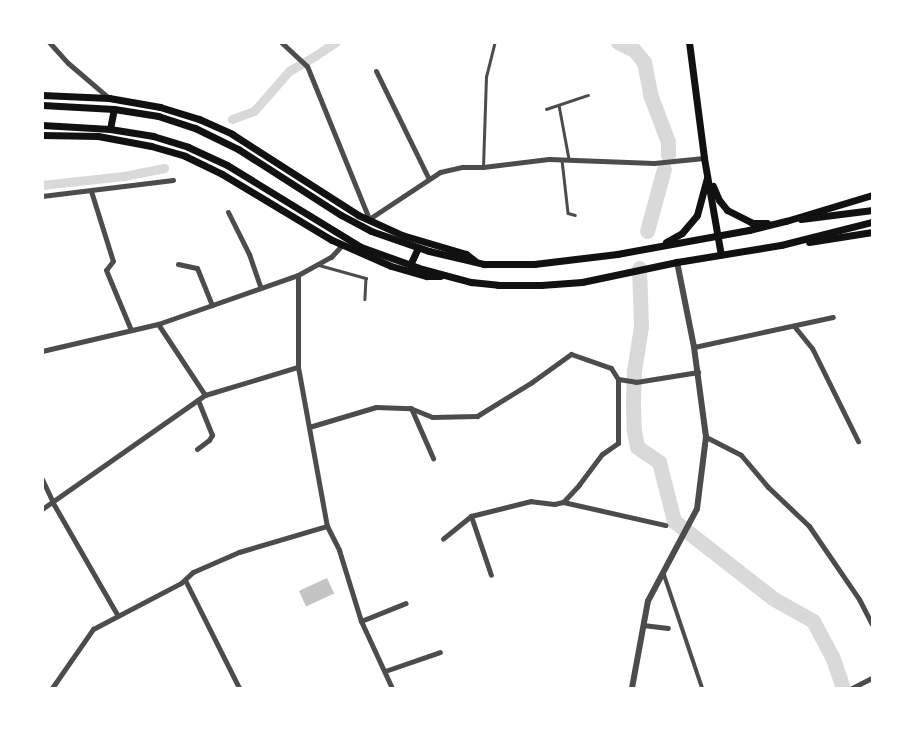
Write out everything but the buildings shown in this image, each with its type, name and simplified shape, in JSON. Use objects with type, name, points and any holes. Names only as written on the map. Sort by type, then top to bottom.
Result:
[{"type":"main road","points":[[689,42],[704,158],[721,255]]},
{"type":"main road","points":[[42,95],[108,98],[160,107],[199,119],[232,134],[341,205],[402,235],[466,254],[478,263]]},
{"type":"main road","points":[[42,105],[114,108],[158,116],[196,128],[238,149],[364,228],[418,248],[478,263],[534,264],[657,246],[775,224],[872,195]]},
{"type":"main road","points":[[110,129],[114,108]]},
{"type":"main road","points":[[42,125],[110,129],[153,136],[188,147],[227,165],[361,247],[410,265],[470,282],[498,285],[541,285],[582,282],[677,262],[781,245],[872,235]]},
{"type":"main road","points":[[232,134],[238,149]]},
{"type":"main road","points":[[42,135],[98,136],[151,146],[185,156],[222,174],[342,245],[400,269],[428,276],[448,275]]},
{"type":"main road","points":[[708,174],[719,200],[726,210],[739,218],[752,222],[775,224]]},
{"type":"main road","points":[[657,246],[682,233],[691,224],[697,215],[708,174]]},
{"type":"main road","points":[[786,221],[872,210]]},
{"type":"main road","points":[[781,245],[872,222]]},
{"type":"main road","points":[[410,265],[418,248]]},
{"type":"street","points":[[49,42],[68,63],[108,98]]},
{"type":"street","points":[[281,42],[305,64],[369,219],[440,172],[454,169],[562,159],[654,163],[704,158]]},
{"type":"street","points":[[376,71],[429,179]]},
{"type":"street","points":[[42,196],[173,180]]},
{"type":"street","points":[[91,191],[113,261],[106,270],[131,330]]},
{"type":"street","points":[[228,212],[249,254],[261,288]]},
{"type":"street","points":[[42,351],[158,324],[298,275],[331,257],[342,245]]},
{"type":"street","points":[[632,688],[648,601],[697,508],[706,437],[694,347],[677,262]]},
{"type":"street","points":[[178,264],[197,268],[212,305]]},
{"type":"street","points":[[298,275],[298,367],[327,526],[339,550],[361,621],[392,688]]},
{"type":"street","points":[[694,347],[833,317]]},
{"type":"street","points":[[158,324],[205,395]]},
{"type":"street","points":[[794,326],[812,348],[858,441]]},
{"type":"street","points":[[309,426],[376,407],[410,408],[432,417],[477,416],[532,382],[571,354],[611,368],[618,379],[618,442],[602,454],[579,485],[563,502]]},
{"type":"street","points":[[42,509],[205,395],[298,367]]},
{"type":"street","points":[[618,379],[634,382],[698,372]]},
{"type":"street","points":[[197,449],[210,440],[212,435],[198,400]]},
{"type":"street","points":[[410,408],[433,458]]},
{"type":"street","points":[[706,437],[740,455],[768,487],[809,526],[859,599],[872,624]]},
{"type":"street","points":[[42,479],[53,503],[118,616]]},
{"type":"street","points":[[443,540],[471,516],[531,500],[554,504],[563,502],[665,525]]},
{"type":"street","points":[[471,516],[491,575]]},
{"type":"street","points":[[52,688],[93,629],[185,580],[193,572],[239,552],[327,526]]},
{"type":"street","points":[[663,572],[702,688]]},
{"type":"street","points":[[185,580],[239,688]]},
{"type":"street","points":[[361,621],[406,603]]},
{"type":"street","points":[[643,625],[668,628]]},
{"type":"street","points":[[385,672],[440,652]]},
{"type":"street","points":[[852,688],[872,678]]},
{"type":"lane","points":[[483,167],[486,77],[495,42]]},
{"type":"lane","points":[[546,109],[588,95]]},
{"type":"lane","points":[[559,105],[568,159]]},
{"type":"lane","points":[[562,159],[568,213],[575,215]]},
{"type":"lane","points":[[318,264],[366,278],[365,300]]},
{"type":"waterway","points":[[313,57],[336,42]]},
{"type":"waterway","points":[[618,42],[634,50],[644,62],[650,94],[668,142],[668,155]]},
{"type":"waterway","points":[[232,119],[254,111],[289,71],[317,55]]},
{"type":"waterway","points":[[42,185],[124,176],[164,168]]},
{"type":"waterway","points":[[647,231],[664,169]]},
{"type":"waterway","points":[[639,268],[641,326],[634,371],[633,406],[637,447],[659,462],[674,521],[774,599],[813,621],[832,656],[843,688]]}]
